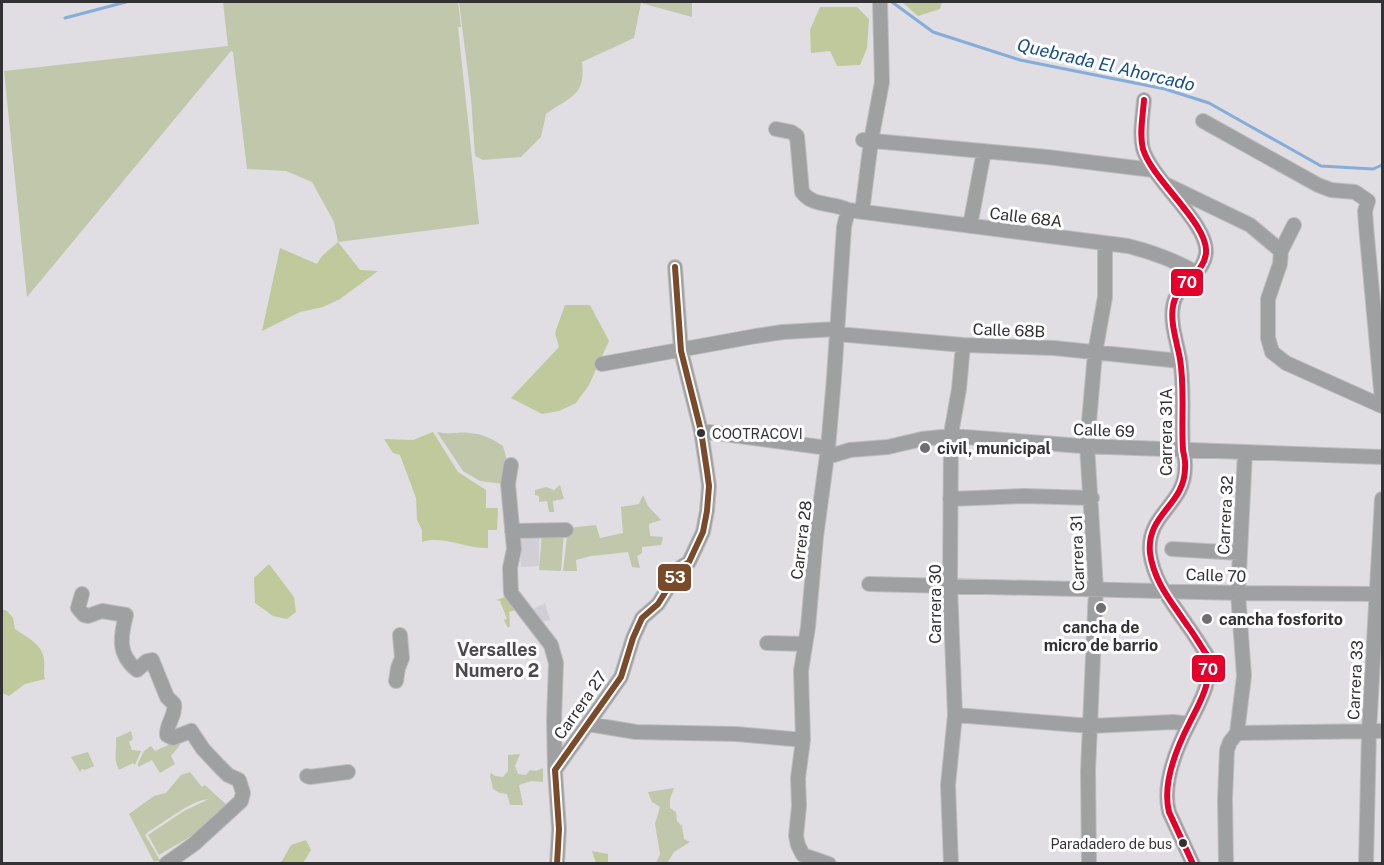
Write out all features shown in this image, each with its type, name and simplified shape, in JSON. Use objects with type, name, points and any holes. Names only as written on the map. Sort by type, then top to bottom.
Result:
[{"type":"street","points":[[862,212],[867,140],[882,82],[880,2]]},
{"type":"street","name":"Carrera 31A","points":[[1144,100],[1141,137],[1143,150],[1153,170],[1195,223],[1204,241],[1206,253],[1196,272],[1179,288],[1172,307],[1180,361],[1184,419],[1183,449],[1186,467],[1179,492],[1153,527],[1150,539],[1155,577],[1207,655],[1208,662],[1209,681],[1170,772],[1167,807],[1193,864]]},
{"type":"street","points":[[1203,121],[1318,185],[1331,190],[1355,192],[1368,201],[1383,197]]},
{"type":"street","name":"Calle 68A","points":[[777,129],[797,136],[802,192],[806,198],[824,205],[862,212],[1128,246],[1151,252],[1196,272]]},
{"type":"street","points":[[867,140],[1153,170]]},
{"type":"street","points":[[970,226],[984,151]]},
{"type":"street","points":[[1165,184],[1250,225],[1281,251]]},
{"type":"street","points":[[1368,201],[1365,210],[1366,226],[1383,400]]},
{"type":"street","name":"Carrera 28","points":[[829,864],[803,855],[796,836],[799,806],[798,778],[803,740],[801,671],[827,453],[844,226],[848,210]]},
{"type":"street","points":[[1294,225],[1281,251],[1280,264],[1268,299],[1268,338],[1272,352],[1286,363],[1383,406]]},
{"type":"street","name":"Carrera 31","points":[[1089,864],[1088,771],[1096,589],[1088,445],[1095,353],[1105,297],[1105,243]]},
{"type":"street","name":"Carrera 27","points":[[555,770],[621,677],[642,618],[658,604],[681,567],[689,562],[703,532],[709,486],[701,431],[681,351],[675,267]]},
{"type":"street","name":"Calle 68B","points":[[681,351],[783,332],[837,332],[963,345],[1054,348],[1180,361]]},
{"type":"street","name":"Carrera 30","points":[[951,864],[948,785],[955,716],[950,585],[951,437],[963,345]]},
{"type":"street","points":[[602,364],[681,351]]},
{"type":"street","name":"Calle 69","points":[[701,431],[827,453],[888,447],[922,439],[951,437],[1383,457]]},
{"type":"street","name":"Carrera 32","points":[[1226,864],[1227,750],[1237,733],[1244,676],[1238,593],[1245,452]]},
{"type":"street","points":[[511,465],[508,484],[514,549],[510,568],[511,593],[551,645],[556,663],[554,721],[559,829],[557,864]]},
{"type":"street","points":[[950,499],[1025,496],[1092,498]]},
{"type":"street","name":"Carrera 33","points":[[1366,864],[1376,731],[1383,499]]},
{"type":"street","points":[[512,531],[566,530]]},
{"type":"street","points":[[1172,549],[1240,553]]},
{"type":"street","name":"Calle 70","points":[[869,584],[1379,594]]},
{"type":"street","points":[[82,594],[78,608],[84,615],[88,616],[102,611],[126,615],[122,631],[122,649],[127,662],[137,670],[147,661],[153,660],[167,697],[174,704],[175,712],[166,729],[167,735],[172,738],[191,732],[219,766],[239,780],[241,784],[243,794],[241,801],[194,844],[166,864]]},
{"type":"street","points":[[396,681],[402,658],[400,635]]},
{"type":"street","points":[[767,642],[805,644]]},
{"type":"street","points":[[955,716],[1091,726],[1173,722],[1189,724]]},
{"type":"street","points":[[588,724],[636,732],[736,734],[803,740]]},
{"type":"street","points":[[1237,733],[1376,731]]},
{"type":"street","points":[[307,776],[332,776],[348,772]]},
{"type":"shaded area","points":[[539,533],[539,566],[521,567],[519,534]]},
{"type":"shaded area","points":[[545,603],[550,620],[538,622],[533,609]]},
{"type":"green space","points":[[223,2],[458,2],[461,27],[458,27],[479,224],[338,242],[334,222],[312,182],[286,171],[247,169],[233,52],[231,51],[27,297],[4,71],[228,46]]},
{"type":"green space","points":[[459,2],[692,2],[692,17],[641,3],[634,38],[582,62],[583,74],[579,89],[569,99],[546,114],[541,137],[521,157],[483,160],[475,156],[471,98]]},
{"type":"green space","points":[[902,2],[942,2],[940,9],[918,16]]},
{"type":"green space","points":[[820,7],[857,7],[869,19],[867,48],[860,65],[837,66],[830,51],[811,53],[810,30]]},
{"type":"green space","points":[[338,242],[360,270],[378,271],[340,299],[323,307],[300,312],[262,331],[280,248],[317,264],[322,256]]},
{"type":"green space","points":[[565,305],[590,305],[609,341],[589,385],[576,403],[559,411],[542,414],[511,398],[559,347],[555,333]]},
{"type":"green space","points":[[433,432],[458,472],[486,490],[486,508],[498,508],[497,530],[488,530],[488,548],[438,540],[422,542],[422,530],[417,520],[416,498],[400,455],[393,453],[384,439],[413,440]]},
{"type":"green space","points":[[437,432],[475,434],[487,437],[503,446],[508,464],[504,484],[480,481],[463,471]]},
{"type":"green space","points":[[560,485],[564,499],[553,501],[554,512],[549,512],[547,501],[539,502],[539,496],[535,495],[535,490],[546,487],[554,490]]},
{"type":"green space","points":[[643,495],[648,506],[661,520],[649,524],[650,536],[663,537],[661,545],[642,547],[642,553],[637,556],[640,568],[632,567],[628,552],[576,560],[577,571],[563,571],[568,528],[596,525],[600,538],[623,533],[621,507],[639,504]]},
{"type":"green space","points":[[542,532],[564,532],[561,571],[539,570]]},
{"type":"green space","points":[[269,564],[294,597],[296,612],[287,619],[273,616],[255,603],[254,578]]},
{"type":"green space","points":[[511,595],[520,609],[509,612],[510,626],[508,628],[500,601],[496,600]]},
{"type":"green space","points":[[2,609],[13,618],[15,629],[41,650],[44,663],[45,679],[25,684],[9,696],[2,693]]},
{"type":"green space","points":[[131,731],[133,739],[129,742],[132,750],[141,751],[135,765],[133,763],[119,770],[116,758],[116,738]]},
{"type":"green space","points":[[170,742],[180,745],[171,756],[175,764],[160,773],[152,760],[138,767],[144,751],[151,746],[155,751]]},
{"type":"green space","points":[[88,752],[94,766],[82,769],[80,772],[71,757]]},
{"type":"green space","points":[[520,754],[515,766],[518,774],[526,775],[530,770],[536,771],[543,768],[543,782],[531,781],[519,785],[523,805],[510,805],[507,794],[493,789],[490,775],[491,773],[503,777],[508,771],[508,755]]},
{"type":"green space","points":[[190,772],[202,787],[205,785],[230,808],[205,828],[159,855],[148,835],[184,811],[209,799],[186,807],[148,832],[145,835],[160,860],[154,862],[129,814],[154,796],[166,793],[181,775]]},
{"type":"green space","points":[[674,788],[670,808],[676,812],[684,839],[690,842],[674,852],[667,863],[656,863],[660,854],[655,824],[660,807],[652,802],[648,792]]},
{"type":"green space","points":[[306,840],[311,850],[303,863],[278,863],[282,861],[291,845]]},
{"type":"green space","points":[[592,851],[608,854],[608,863],[596,863]]},
{"type":"waterway","name":"Quebrada El Ahorcado","points":[[65,18],[126,2]]},
{"type":"waterway","name":"Quebrada El Ahorcado","points":[[892,2],[933,32],[1020,60],[1165,89],[1209,103],[1321,166],[1373,169],[1382,165]]},
{"type":"transit line","name":"70","points":[[1144,100],[1141,131],[1143,149],[1157,174],[1199,229],[1205,241],[1206,253],[1204,261],[1179,292],[1173,306],[1173,326],[1180,359],[1183,393],[1185,466],[1179,491],[1159,519],[1150,540],[1152,563],[1159,582],[1207,655],[1208,673],[1205,690],[1176,754],[1169,778],[1167,801],[1169,812],[1193,864]]},
{"type":"transit line","name":"53","points":[[557,864],[559,829],[555,770],[621,677],[642,618],[658,604],[681,567],[689,562],[703,532],[709,486],[701,431],[681,351],[675,267]]},
{"type":"place","name":"COOTRACOVI","points":[[701,433]]},
{"type":"place","name":"civil, municipal","points":[[925,448]]},
{"type":"place","name":"cancha de micro de barrio","points":[[1101,608]]},
{"type":"place","name":"cancha fosforito","points":[[1207,619]]},
{"type":"place","name":"Paradadero de bus","points":[[1183,843]]},
{"type":"district","name":"Versalles Numero 2","points":[[497,660]]}]
